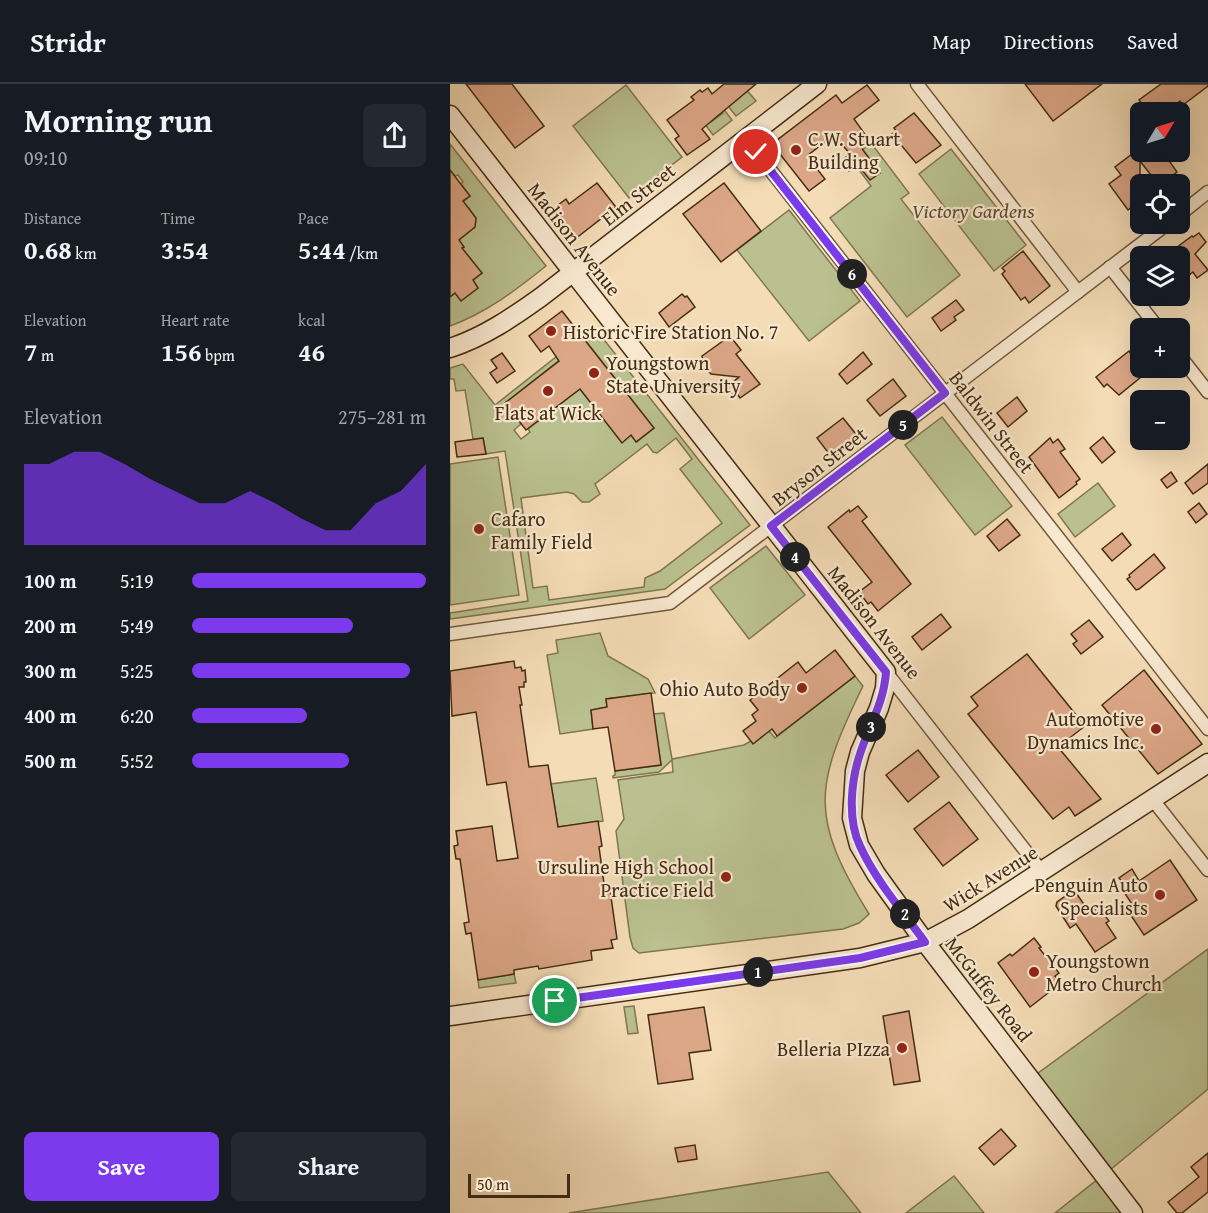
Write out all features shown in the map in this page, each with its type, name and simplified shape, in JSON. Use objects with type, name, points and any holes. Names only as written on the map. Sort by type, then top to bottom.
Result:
[{"type":"street","name":"Elm Street","points":[[450,348],[508,320],[817,84]]},
{"type":"street","points":[[917,84],[1078,292]]},
{"type":"street","name":"Madison Avenue","points":[[450,115],[1042,873]]},
{"type":"street","name":"Baldwin Street","points":[[746,139],[1208,729]]},
{"type":"street","points":[[1190,206],[1208,192]]},
{"type":"street","name":"Bryson Street","points":[[450,634],[670,603],[1154,234]]},
{"type":"street","points":[[1110,267],[1150,318]]},
{"type":"street","points":[[1190,369],[1208,392]]},
{"type":"street","name":"McGuffey Road","points":[[886,672],[885,688],[879,708],[860,752],[855,771],[852,818],[859,845],[876,874],[925,942],[1133,1213]]},
{"type":"street","name":"Wick Avenue","points":[[450,1016],[860,958],[925,942],[968,919],[1042,873],[1208,763]]},
{"type":"street","points":[[1153,800],[1208,870]]},
{"type":"green space","points":[[626,85],[682,157],[629,198],[573,126]]},
{"type":"green space","points":[[744,87],[756,101],[736,116],[728,106]]},
{"type":"green space","points":[[722,107],[732,120],[713,135],[693,108],[701,109],[711,122],[723,113],[720,109]]},
{"type":"green space","points":[[871,143],[909,193],[901,199],[960,275],[907,317],[830,218],[871,186],[851,159]]},
{"type":"green space","points":[[450,144],[546,266],[488,308],[450,326],[450,297],[455,293],[478,288],[473,280],[482,273],[470,258],[461,265],[450,258],[464,247],[457,238],[475,226],[476,219],[469,208],[467,209],[462,203],[470,196],[461,184],[463,182],[450,170]]},
{"type":"green space","name":"Victory Gardens","points":[[951,149],[1026,245],[994,271],[919,174]]},
{"type":"green space","points":[[789,210],[860,301],[809,341],[737,250]]},
{"type":"green space","points":[[594,327],[750,525],[665,589],[450,619],[450,613],[528,601],[505,451],[486,454],[483,438],[473,439],[465,390],[456,391],[454,379],[450,379],[450,368],[463,364],[495,405]],"holes":[[[585,340],[654,428],[637,442],[631,435],[622,442],[580,389],[528,429],[530,432],[521,439],[514,430],[521,424],[505,403]],[[676,438],[692,459],[680,469],[722,523],[660,571],[645,578],[644,587],[549,600],[547,586],[533,588],[521,498],[567,492],[574,494],[582,502],[589,502],[600,494],[595,484],[647,444],[653,452],[657,453]]]},
{"type":"green space","points":[[942,417],[1012,506],[975,535],[905,445]]},
{"type":"green space","name":"Cafaro Family Field","points":[[498,457],[519,595],[450,605],[450,464]]},
{"type":"green space","points":[[1098,483],[1115,506],[1075,537],[1058,514]]},
{"type":"green space","points":[[766,546],[805,595],[749,639],[710,588]]},
{"type":"green space","points":[[600,633],[608,656],[648,679],[655,693],[606,699],[607,707],[591,710],[593,729],[560,734],[547,655],[558,653],[556,640]]},
{"type":"green space","points":[[855,676],[863,686],[835,750],[825,801],[828,826],[836,852],[869,914],[859,923],[843,929],[639,953],[633,948],[630,937],[616,831],[624,819],[618,780],[673,772],[672,760],[659,772],[613,778],[613,776],[615,771],[661,765],[653,714],[664,713],[672,759],[744,745],[769,731],[775,738]]},
{"type":"green space","points":[[596,778],[603,821],[558,827],[551,784]]},
{"type":"green space","points":[[1208,949],[1208,1089],[1104,1175],[1133,1213],[1055,1213],[1103,1175],[1030,1079]]},
{"type":"green space","points":[[514,974],[516,983],[479,988],[478,980]]},
{"type":"green space","points":[[634,1006],[638,1033],[628,1034],[624,1007]]},
{"type":"green space","points":[[828,1172],[861,1213],[569,1213]]},
{"type":"green space","points":[[954,1176],[984,1213],[906,1213]]},
{"type":"building","points":[[466,84],[512,84],[544,126],[515,148]]},
{"type":"building","points":[[724,84],[756,84],[702,129],[710,139],[687,155],[675,139],[679,136],[667,120],[694,100],[691,97],[700,90],[702,92],[708,88],[712,94]]},
{"type":"building","points":[[1025,84],[1102,84],[1053,121]]},
{"type":"building","points":[[1161,84],[1208,84],[1187,102],[1140,102],[1139,100]]},
{"type":"building","points":[[867,85],[879,100],[854,119],[869,140],[861,146],[880,173],[870,180],[857,164],[849,171],[841,161],[850,154],[834,135],[807,156],[825,179],[809,191],[772,144],[836,95],[842,103]]},
{"type":"building","points":[[914,113],[941,145],[916,163],[892,134],[896,131],[894,128]]},
{"type":"building","points":[[1130,156],[1130,162],[1140,162],[1140,174],[1130,174],[1130,208],[1128,210],[1109,184],[1121,175],[1115,167]]},
{"type":"building","points":[[1141,162],[1170,162],[1177,172],[1174,174],[1150,174]]},
{"type":"building","points":[[450,170],[470,196],[463,201],[476,218],[475,227],[459,240],[464,247],[462,248],[482,273],[473,280],[478,288],[461,301],[455,293],[450,297]]},
{"type":"building","points":[[597,183],[616,207],[575,239],[555,214],[557,212],[554,208],[566,199],[569,204]]},
{"type":"building","points":[[724,183],[761,231],[721,262],[683,214]]},
{"type":"building","points":[[1199,233],[1206,242],[1195,254],[1208,270],[1197,278],[1193,272],[1190,274],[1190,246],[1178,246]]},
{"type":"building","points":[[1023,251],[1050,286],[1029,303],[1025,297],[1021,300],[1002,274],[1005,271],[1002,268]]},
{"type":"building","points":[[682,294],[687,296],[695,307],[669,327],[659,313]]},
{"type":"building","points":[[956,300],[964,310],[954,317],[956,320],[941,331],[932,318]]},
{"type":"building","name":"Flats at Wick","points":[[562,311],[654,428],[636,442],[631,435],[622,443],[580,389],[526,430],[505,403],[559,361],[549,346],[541,352],[529,336]]},
{"type":"building","points":[[730,336],[741,350],[736,354],[760,384],[740,398],[738,395],[734,397],[727,387],[739,377],[711,374],[703,365],[702,356]]},
{"type":"building","points":[[1129,351],[1130,378],[1140,378],[1119,395],[1107,384],[1104,387],[1096,377]]},
{"type":"building","points":[[863,352],[872,364],[847,384],[839,374]]},
{"type":"building","points":[[502,353],[515,371],[497,383],[490,373],[497,368],[491,360]]},
{"type":"building","points":[[893,379],[906,396],[880,416],[867,400]]},
{"type":"building","points":[[1017,397],[1027,411],[1008,427],[997,413]]},
{"type":"building","points":[[843,418],[859,438],[833,459],[817,438]]},
{"type":"building","points":[[1103,437],[1115,452],[1102,463],[1090,448]]},
{"type":"building","points":[[483,438],[486,454],[457,457],[455,442]]},
{"type":"building","points":[[1050,438],[1053,443],[1058,439],[1065,449],[1060,452],[1080,479],[1059,498],[1029,457]]},
{"type":"building","points":[[1208,464],[1208,483],[1193,494],[1185,483]]},
{"type":"building","points":[[1171,472],[1177,481],[1167,488],[1161,480]]},
{"type":"building","points":[[1199,503],[1207,514],[1196,523],[1188,512]]},
{"type":"building","points":[[858,506],[867,517],[862,521],[911,584],[878,611],[871,602],[868,604],[859,592],[872,582],[828,527],[849,510],[850,512]]},
{"type":"building","points":[[1007,519],[1020,535],[999,551],[987,536]]},
{"type":"building","points":[[1122,533],[1131,545],[1112,561],[1102,549]]},
{"type":"building","points":[[1154,554],[1165,568],[1136,590],[1127,579],[1129,575]]},
{"type":"building","points":[[941,614],[951,627],[922,650],[912,637]]},
{"type":"building","points":[[1089,620],[1103,637],[1081,654],[1073,644],[1077,641],[1071,634]]},
{"type":"building","name":"Ohio Auto Body","points":[[835,650],[855,676],[777,736],[772,729],[753,744],[743,731],[756,721],[752,715],[758,710],[750,700],[798,662],[806,673]]},
{"type":"building","points":[[1027,654],[1085,726],[1058,747],[1101,799],[1075,816],[1069,807],[1053,819],[968,714],[978,706],[971,697]]},
{"type":"building","points":[[514,661],[515,668],[521,667],[522,671],[525,670],[526,682],[524,682],[524,687],[519,687],[529,767],[548,765],[558,827],[598,821],[605,891],[610,890],[617,939],[611,940],[613,948],[591,951],[592,960],[539,969],[538,966],[514,970],[514,974],[478,980],[471,933],[466,934],[464,923],[469,922],[460,859],[456,859],[454,846],[458,845],[456,831],[492,826],[497,861],[518,858],[506,782],[487,785],[476,712],[452,716],[450,671]]},
{"type":"building","name":"Automotive Dynamics Inc.","points":[[1144,670],[1202,744],[1158,774],[1102,705]]},
{"type":"building","points":[[651,693],[661,765],[615,771],[608,727],[593,729],[591,710],[607,707],[606,699]]},
{"type":"building","points":[[918,750],[939,777],[908,802],[886,775]]},
{"type":"building","points":[[949,802],[978,839],[943,866],[914,829]]},
{"type":"building","name":"Penguin Auto Specialists","points":[[1170,860],[1197,900],[1144,935],[1126,908],[1132,904],[1122,889],[1126,887],[1119,878],[1132,869],[1139,881]]},
{"type":"building","points":[[1074,890],[1090,913],[1099,907],[1109,921],[1106,923],[1116,938],[1095,952],[1076,924],[1070,928],[1056,906],[1057,902]]},
{"type":"building","name":"Youngstown Metro Church","points":[[1034,938],[1059,973],[1055,976],[1061,983],[1030,1007],[998,963],[1010,954],[1012,956]]},
{"type":"building","points":[[704,1007],[711,1050],[689,1053],[693,1079],[658,1084],[648,1015]]},
{"type":"building","name":"Belleria PIzza","points":[[909,1011],[920,1081],[894,1085],[883,1016]]},
{"type":"building","points":[[1001,1129],[1016,1146],[994,1165],[979,1148]]},
{"type":"building","points":[[695,1145],[697,1159],[678,1162],[675,1148]]},
{"type":"building","points":[[1208,1153],[1208,1192],[1182,1213],[1177,1213],[1168,1202],[1199,1177],[1191,1167]]},
{"type":"place","name":"C.W. Stuart Building","points":[[796,150]]},
{"type":"place","name":"Historic Fire Station No. 7","points":[[551,331]]},
{"type":"place","name":"Youngstown State University","points":[[594,373]]},
{"type":"place","name":"Flats at Wick","points":[[548,391]]},
{"type":"place","name":"Cafaro Family Field","points":[[479,529]]},
{"type":"place","name":"Ohio Auto Body","points":[[802,688]]},
{"type":"place","name":"Automotive Dynamics Inc.","points":[[1156,729]]},
{"type":"place","name":"Ursuline High School Practice Field","points":[[726,877]]},
{"type":"place","name":"Penguin Auto Specialists","points":[[1160,895]]},
{"type":"place","name":"Youngstown Metro Church","points":[[1034,972]]},
{"type":"place","name":"Belleria PIzza","points":[[902,1048]]},
{"type":"route","points":[[555,1001],[860,958],[925,942],[876,874],[859,845],[852,818],[855,771],[860,752],[879,708],[885,688],[886,672],[771,526],[945,393],[756,152]]}]
